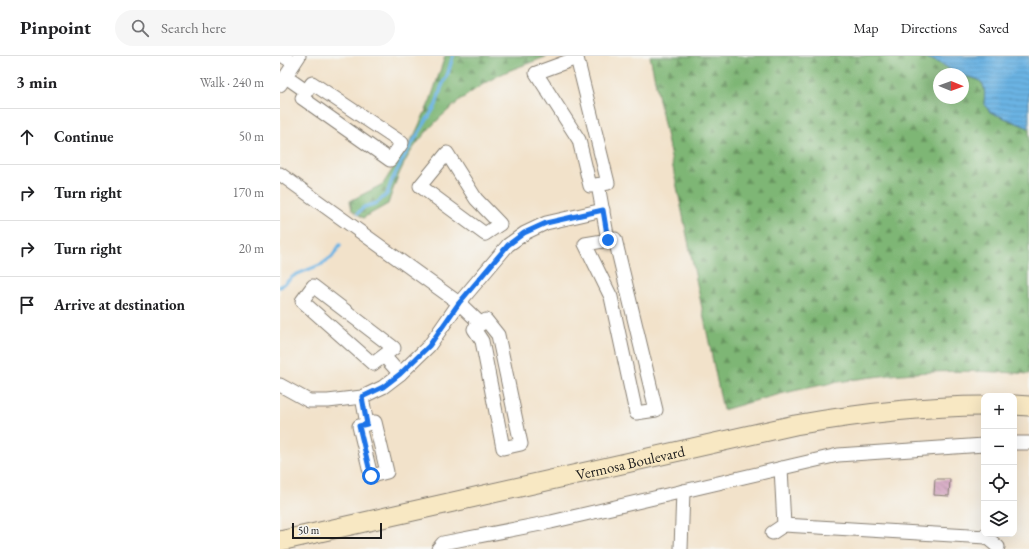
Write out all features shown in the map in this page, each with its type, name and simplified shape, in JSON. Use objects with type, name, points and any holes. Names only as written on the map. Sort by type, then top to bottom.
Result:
[{"type":"main road","name":"Vermosa Boulevard","points":[[280,541],[795,425],[892,411],[981,406]]},
{"type":"main road","points":[[1017,406],[1029,406]]},
{"type":"street","points":[[283,56],[296,60],[283,81],[306,91]]},
{"type":"street","points":[[577,58],[608,183],[598,185],[590,186],[579,140],[536,73],[577,58]]},
{"type":"street","points":[[312,83],[402,143],[390,160],[302,98],[306,91],[312,83]]},
{"type":"street","points":[[447,153],[476,199],[500,224],[493,229],[485,234],[420,186],[447,153]]},
{"type":"street","points":[[280,174],[459,303],[481,324]]},
{"type":"street","points":[[598,185],[608,240]]},
{"type":"street","points":[[280,385],[309,401],[328,401],[362,397],[383,387],[400,374],[429,346],[459,303],[508,245],[524,233],[546,223],[603,210]]},
{"type":"street","points":[[493,229],[508,245]]},
{"type":"street","points":[[615,239],[656,410],[636,413],[611,297],[585,244],[608,240],[615,239]]},
{"type":"street","points":[[314,286],[394,348],[384,356],[373,364],[302,301],[314,286]]},
{"type":"street","points":[[486,320],[498,334],[521,444],[503,448],[482,341],[474,329],[481,324],[486,320]]},
{"type":"street","points":[[384,356],[400,374]]},
{"type":"street","points":[[362,397],[367,424]]},
{"type":"street","points":[[1017,443],[1029,443]]},
{"type":"street","points":[[438,549],[443,542],[551,522],[838,455],[981,445]]},
{"type":"street","points":[[781,468],[784,525]]},
{"type":"street","points":[[680,549],[683,491]]},
{"type":"street","points":[[772,533],[784,525],[981,536]]},
{"type":"street","points":[[987,537],[998,547]]},
{"type":"green space","points":[[445,56],[548,56],[508,71],[494,78],[467,95],[441,117],[419,141],[406,159],[388,204],[363,218],[352,210],[350,201],[383,184],[415,134],[430,101]]},
{"type":"green space","points":[[650,56],[919,56],[948,68],[933,68],[933,104],[969,104],[969,77],[979,81],[984,87],[984,104],[990,112],[1029,128],[1029,374],[949,371],[870,377],[793,391],[723,410]]},
{"type":"water","points":[[919,56],[1029,56],[1029,128],[990,112],[984,104],[984,87],[982,83],[969,77],[969,68],[948,68]]},
{"type":"building","points":[[935,479],[950,479],[949,496],[934,495]]},
{"type":"waterway","points":[[358,213],[364,207],[377,203],[387,194],[392,180],[405,155],[436,105],[453,56]]},
{"type":"waterway","points":[[280,287],[295,275],[322,264],[332,257],[340,245]]},
{"type":"route","points":[[371,476],[359,426],[367,424],[362,397],[383,387],[400,374],[429,346],[459,303],[508,245],[524,233],[546,223],[603,210],[608,240]]}]
